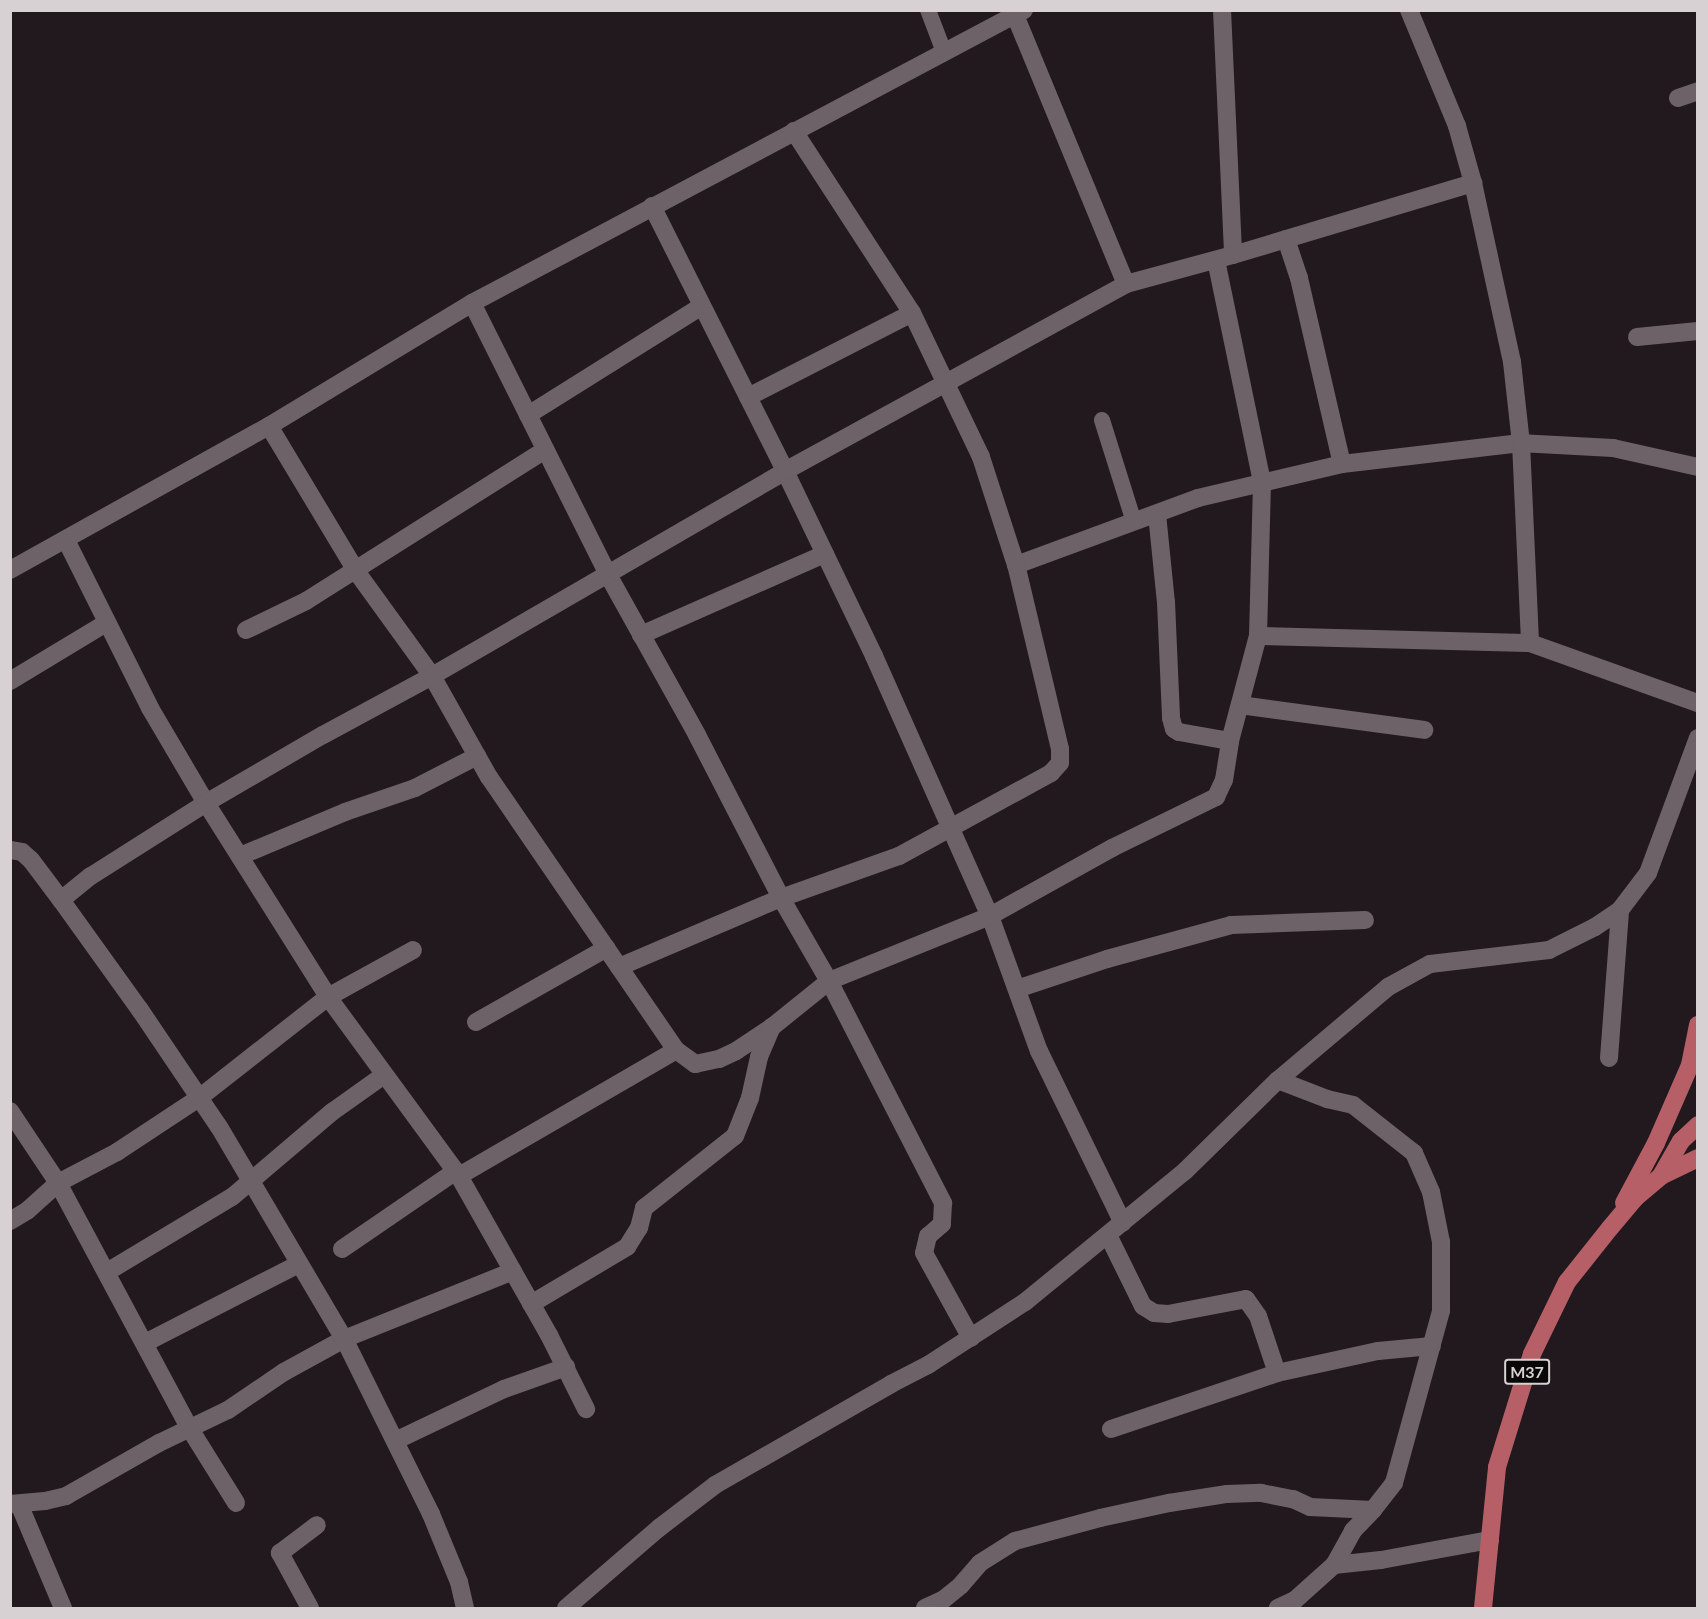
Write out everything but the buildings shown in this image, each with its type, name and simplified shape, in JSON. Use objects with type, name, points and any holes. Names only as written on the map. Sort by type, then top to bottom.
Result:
[{"type":"main road","points":[[1611,1226],[1656,1143],[1690,1065],[1698,1025]]},
{"type":"main road","name":"M37","points":[[1660,1176],[1682,1141],[1698,1125]]},
{"type":"main road","name":"M37","points":[[1483,1608],[1497,1467],[1532,1354],[1567,1282],[1611,1226],[1635,1198],[1660,1176],[1698,1158]]},
{"type":"street","points":[[269,426],[356,571],[432,676],[477,756],[676,1050],[695,1064],[719,1059],[736,1051],[772,1027],[829,981],[990,916],[1112,848],[1216,797],[1224,780],[1230,741],[1258,636],[1262,483],[1225,257],[1222,10]]},
{"type":"street","points":[[1409,10],[1457,126],[1473,183],[1512,362],[1521,443],[1530,643]]},
{"type":"street","points":[[10,570],[269,426],[472,303],[1019,13],[1126,284]]},
{"type":"street","points":[[1678,98],[1698,91]]},
{"type":"street","points":[[619,967],[781,898],[899,856],[1051,773],[1060,763],[1060,749],[1016,565],[981,457],[912,313],[794,131]]},
{"type":"street","points":[[61,900],[91,876],[206,803],[432,676],[785,471],[1126,284],[1473,183]]},
{"type":"street","points":[[652,206],[785,471],[874,656],[990,916],[1039,1051],[1123,1223]]},
{"type":"street","points":[[1286,239],[1299,278],[1342,464]]},
{"type":"street","points":[[472,303],[607,573],[697,735],[781,898],[829,981],[943,1203],[942,1224],[928,1236],[924,1253],[971,1338]]},
{"type":"street","points":[[528,415],[702,306]]},
{"type":"street","points":[[748,397],[912,313]]},
{"type":"street","points":[[1637,337],[1698,331]]},
{"type":"street","points":[[1016,565],[1198,498],[1342,464],[1521,443],[1613,448],[1698,466]]},
{"type":"street","points":[[246,630],[306,601],[356,571],[545,450]]},
{"type":"street","points":[[1156,514],[1165,590],[1171,718],[1174,729],[1179,732],[1230,741]]},
{"type":"street","points":[[66,540],[150,708],[206,803],[328,997],[457,1174],[513,1271],[586,1409]]},
{"type":"street","points":[[641,635],[825,554]]},
{"type":"street","points":[[10,681],[106,623]]},
{"type":"street","points":[[1258,636],[1530,643],[1698,703]]},
{"type":"street","points":[[1240,705],[1424,730]]},
{"type":"street","points":[[566,1608],[659,1528],[715,1485],[928,1365],[1025,1302],[1185,1171],[1278,1080],[1388,987],[1430,964],[1549,950],[1595,927],[1620,910],[1648,873],[1698,738]]},
{"type":"street","points":[[240,856],[345,812],[415,788],[477,756]]},
{"type":"street","points":[[12,851],[22,852],[31,860],[199,1098],[344,1339],[435,1524],[459,1582],[465,1608]]},
{"type":"street","points":[[1609,1058],[1620,910]]},
{"type":"street","points":[[1017,989],[1107,959],[1231,925],[1365,920]]},
{"type":"street","points":[[476,1022],[607,948]]},
{"type":"street","points":[[10,1221],[28,1210],[58,1183],[117,1152],[199,1098],[328,997],[413,950]]},
{"type":"street","points":[[531,1304],[606,1262],[627,1247],[639,1228],[644,1208],[735,1136],[750,1098],[759,1057],[772,1027]]},
{"type":"street","points":[[342,1249],[457,1174],[676,1050]]},
{"type":"street","points":[[107,1272],[232,1197],[332,1112],[384,1075]]},
{"type":"street","points":[[1278,1080],[1327,1099],[1353,1106],[1414,1153],[1431,1192],[1441,1242],[1441,1311],[1394,1483],[1353,1531],[1334,1565],[1295,1600],[1278,1608]]},
{"type":"street","points":[[10,1111],[58,1183],[190,1429],[236,1503]]},
{"type":"street","points":[[1108,1235],[1143,1306],[1154,1313],[1168,1314],[1246,1299],[1258,1316],[1277,1373]]},
{"type":"street","points":[[145,1343],[299,1264]]},
{"type":"street","points":[[63,1608],[15,1504],[66,1496],[228,1410],[284,1372],[344,1339],[513,1271]]},
{"type":"street","points":[[1111,1429],[1277,1373],[1378,1351],[1432,1346]]},
{"type":"street","points":[[395,1441],[504,1389],[566,1368]]},
{"type":"street","points":[[925,1608],[944,1599],[961,1585],[980,1563],[1015,1541],[1100,1518],[1181,1501],[1261,1493],[1293,1499],[1310,1507],[1373,1510]]},
{"type":"street","points":[[310,1608],[280,1553],[317,1525]]},
{"type":"street","points":[[1334,1565],[1381,1560],[1490,1540]]},
{"type":"lane","points":[[928,10],[944,52]]},
{"type":"lane","points":[[1102,420],[1134,522]]}]
